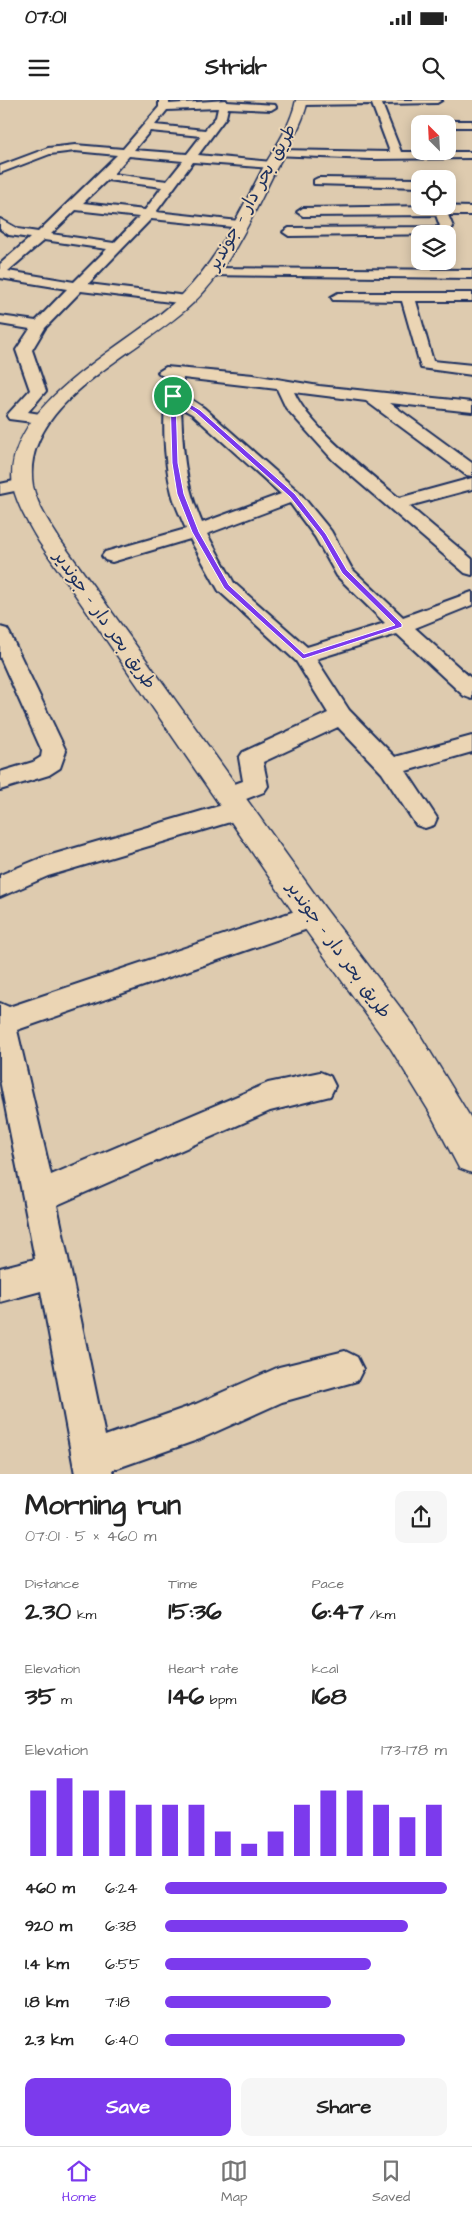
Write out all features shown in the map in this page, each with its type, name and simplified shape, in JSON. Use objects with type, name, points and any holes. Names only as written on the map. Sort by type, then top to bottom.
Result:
[{"type":"highway","name":"طريق بحر دار - جوندير","points":[[302,101],[275,159],[211,272],[187,300],[154,328],[59,397],[40,418],[23,460],[23,484],[33,514],[50,542],[313,916],[403,1038],[441,1099],[472,1156]]},
{"type":"street","points":[[302,101],[376,102],[414,100],[436,110]]},
{"type":"street","points":[[8,417],[38,390],[24,350],[39,326],[147,216],[221,118],[223,102]]},
{"type":"street","points":[[0,272],[75,206],[148,128],[164,104],[223,102],[271,107]]},
{"type":"street","points":[[376,102],[401,156],[413,170]]},
{"type":"street","points":[[456,124],[472,124]]},
{"type":"street","points":[[148,128],[209,134]]},
{"type":"street","points":[[0,170],[59,149],[74,148],[191,158],[275,159],[411,155]]},
{"type":"street","points":[[456,152],[472,155]]},
{"type":"street","points":[[104,176],[170,185]]},
{"type":"street","points":[[318,182],[358,197],[411,204]]},
{"type":"street","points":[[303,212],[411,185]]},
{"type":"street","points":[[75,206],[147,216],[239,224]]},
{"type":"street","points":[[456,210],[472,211]]},
{"type":"street","points":[[289,232],[441,231],[447,227],[443,215]]},
{"type":"street","points":[[0,223],[14,232],[117,247]]},
{"type":"street","points":[[0,272],[79,287],[187,300]]},
{"type":"street","points":[[211,272],[472,274]]},
{"type":"street","points":[[338,297],[472,297]]},
{"type":"street","points":[[408,298],[426,365],[472,370]]},
{"type":"street","points":[[0,320],[39,326]]},
{"type":"street","points":[[425,818],[390,767],[341,716],[303,656],[226,587],[196,532],[180,494],[175,463],[171,372],[472,408]]},
{"type":"street","points":[[283,384],[292,405],[339,456],[472,568]]},
{"type":"street","points":[[173,396],[198,411],[293,496],[324,535],[344,572],[472,691]]},
{"type":"street","points":[[370,396],[472,471]]},
{"type":"street","points":[[8,417],[40,418]]},
{"type":"street","points":[[396,504],[472,483]]},
{"type":"street","points":[[0,489],[23,484]]},
{"type":"street","points":[[112,556],[196,532],[293,496]]},
{"type":"street","points":[[303,656],[400,626],[472,598]]},
{"type":"street","points":[[0,634],[54,751],[52,762],[41,769],[0,781]]},
{"type":"street","points":[[0,886],[40,868],[234,803],[256,786],[250,758],[341,716]]},
{"type":"street","points":[[390,767],[472,744]]},
{"type":"street","points":[[313,916],[1,1019],[6,1067],[40,1196],[93,1466],[279,1385],[345,1369]]},
{"type":"street","points":[[40,1196],[268,1097],[320,1086]]},
{"type":"street","points":[[0,1285],[54,1271]]},
{"type":"route","points":[[173,396],[198,411],[293,496],[324,535],[344,572],[400,626],[303,656],[226,587],[196,532],[180,494],[175,463],[173,396]]}]
